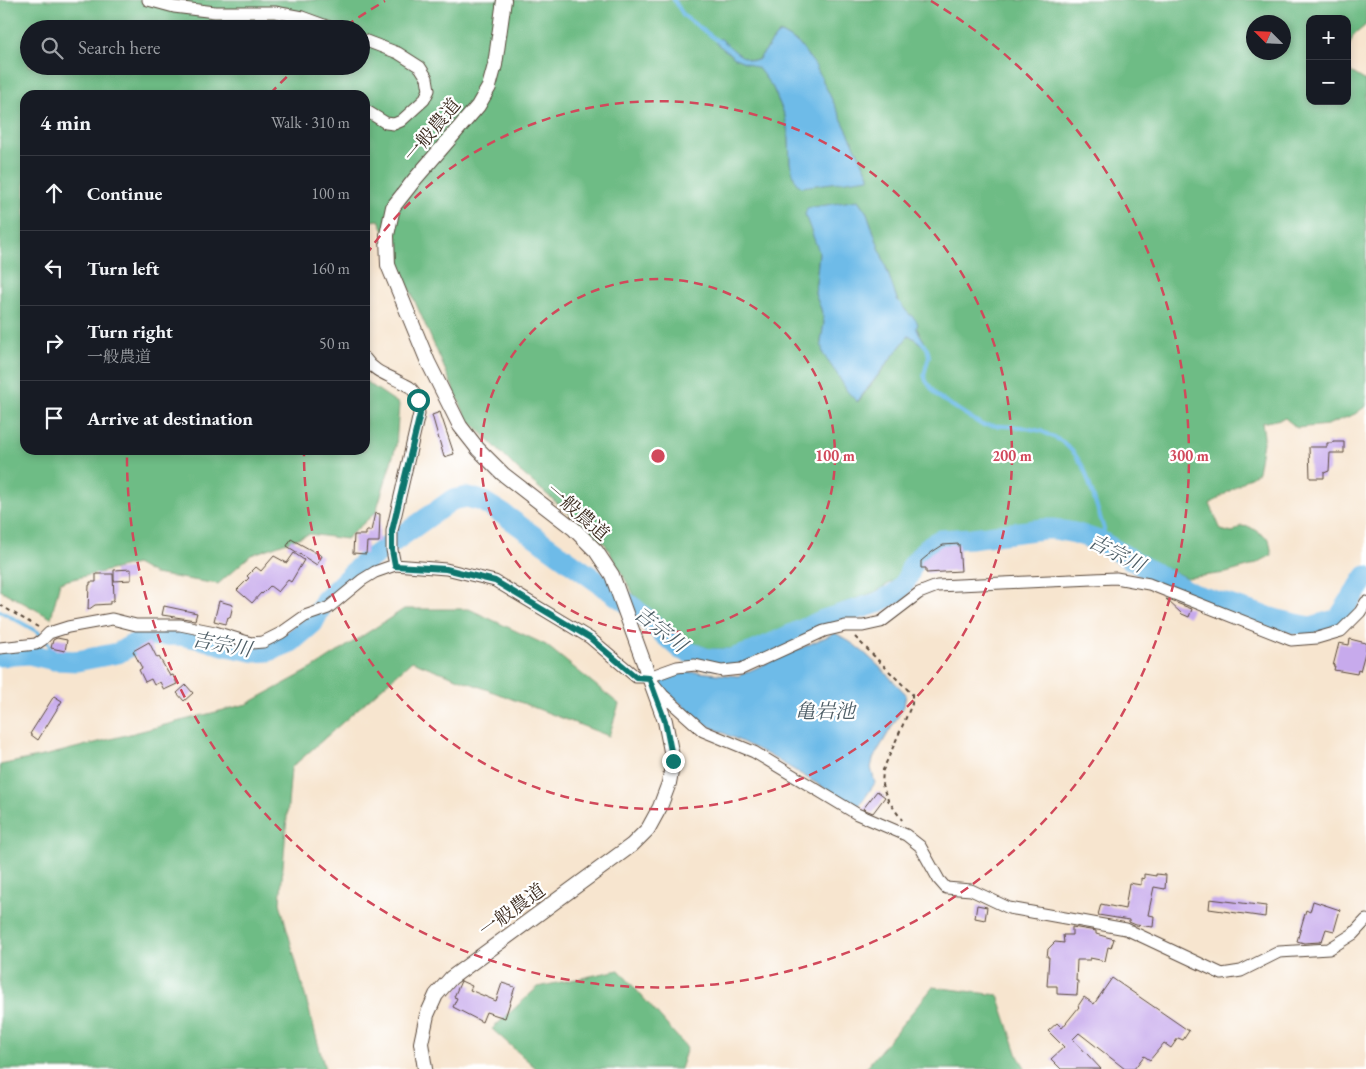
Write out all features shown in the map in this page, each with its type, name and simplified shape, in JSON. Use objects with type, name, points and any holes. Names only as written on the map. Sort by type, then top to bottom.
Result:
[{"type":"street","points":[[148,0],[174,8],[215,12],[275,12],[310,20]]},
{"type":"street","name":"一般農道","points":[[425,1069],[421,1043],[427,1015],[436,995],[451,978],[632,845],[648,829],[660,807],[669,783],[673,761],[665,721],[612,575],[596,551],[574,529],[502,474],[478,449],[460,426],[428,362],[388,265],[387,235],[393,207],[478,106],[490,87],[504,0]]},
{"type":"street","points":[[370,42],[398,53],[420,67],[427,78],[429,90],[424,100],[401,121],[394,124],[386,123],[370,113]]},
{"type":"street","points":[[370,365],[378,372],[398,380],[411,388],[418,400],[420,414],[392,531],[392,550],[395,566]]},
{"type":"street","points":[[0,648],[36,644],[68,627],[112,619],[136,625],[180,625],[214,632],[251,643],[263,642],[282,633],[306,616],[328,608],[362,580],[375,572],[395,566],[446,569],[495,581],[590,638],[636,677],[649,678],[677,667],[695,665],[722,671],[741,669],[824,631],[845,626],[863,626],[881,622],[919,593],[938,586],[1116,578],[1149,584],[1291,640],[1317,638],[1341,631],[1360,612],[1366,602]]},
{"type":"street","points":[[649,678],[663,695],[703,730],[754,752],[857,814],[906,835],[920,846],[946,888],[971,890],[1009,908],[1126,929],[1222,974],[1241,970],[1279,952],[1329,950],[1353,934],[1366,920]]},
{"type":"path","points":[[0,605],[46,637]]},
{"type":"path","points":[[845,626],[912,694],[912,704],[883,770],[882,785],[888,800],[904,823]]},
{"type":"green space","points":[[0,0],[1366,0],[1366,25],[1353,36],[1351,41],[1351,15],[1306,15],[1306,105],[1351,105],[1351,72],[1366,81],[1366,406],[1355,414],[1327,425],[1297,428],[1285,418],[1262,423],[1264,436],[1258,472],[1210,504],[1221,530],[1232,533],[1241,526],[1250,527],[1269,539],[1272,555],[1251,566],[1226,573],[1186,578],[1093,532],[1054,521],[932,534],[914,547],[895,580],[875,592],[818,612],[737,649],[710,649],[685,640],[634,595],[605,544],[516,468],[466,417],[379,220],[370,221],[370,90],[20,90],[20,455],[370,455],[370,384],[399,404],[396,446],[376,512],[346,539],[309,534],[251,555],[218,584],[154,574],[136,564],[60,582],[51,618],[0,590]],"holes":[[[781,33],[798,43],[815,66],[869,175],[790,163],[789,139],[785,116],[773,88],[758,67],[735,58],[716,43],[720,38],[742,57],[752,60],[758,60],[778,34]],[[858,200],[867,213],[897,299],[916,320],[916,327],[924,341],[922,345],[909,335],[858,402],[847,391],[821,342],[824,322],[815,294],[819,252]]]},
{"type":"green space","points":[[404,609],[469,609],[546,645],[619,704],[609,736],[412,661],[291,768],[280,903],[325,1069],[0,1069],[0,765],[48,755],[247,704],[313,668]]},
{"type":"green space","points":[[619,970],[687,1048],[680,1069],[537,1069],[492,1029],[538,987]]},
{"type":"green space","points":[[933,987],[998,995],[1018,1056],[1026,1069],[865,1069]]},
{"type":"water","points":[[781,33],[798,43],[815,65],[869,178],[802,187],[796,183],[790,163],[789,139],[785,116],[773,88],[758,68],[735,58],[716,43],[720,38],[742,56],[758,60],[778,34]]},
{"type":"water","points":[[858,200],[867,213],[897,299],[916,320],[918,324],[916,328],[924,341],[923,345],[909,335],[857,402],[847,391],[823,354],[821,342],[824,322],[815,294],[819,252],[805,215],[807,208]]},
{"type":"water","name":"亀岩池","points":[[835,633],[855,645],[906,694],[904,706],[873,759],[871,768],[875,783],[858,808],[769,755],[705,724],[662,688],[661,683],[666,678],[682,673],[697,672],[738,676]]},
{"type":"building","points":[[440,412],[454,454],[444,457],[432,415]]},
{"type":"building","points":[[1344,442],[1344,453],[1330,453],[1329,471],[1324,473],[1324,478],[1310,478],[1309,447],[1327,447],[1327,443]]},
{"type":"building","points":[[375,513],[380,514],[379,542],[367,542],[366,554],[353,553],[354,535],[366,535],[366,531],[371,531]]},
{"type":"building","points":[[291,539],[322,556],[317,565],[287,546]]},
{"type":"building","points":[[959,544],[961,571],[926,573],[926,568],[921,568],[921,561],[943,545]]},
{"type":"building","points":[[294,553],[304,560],[291,582],[288,580],[278,592],[270,586],[252,603],[237,590],[249,578],[247,576],[256,567],[261,571],[274,556],[287,563]]},
{"type":"building","points":[[131,569],[131,580],[114,581],[114,570]]},
{"type":"building","points":[[96,574],[113,574],[114,599],[110,601],[110,604],[95,605],[88,610],[89,585],[90,582],[96,582]]},
{"type":"building","points":[[1166,599],[1192,609],[1189,617],[1182,614]]},
{"type":"building","points":[[219,601],[233,605],[230,618],[228,617],[226,624],[214,621]]},
{"type":"building","points":[[164,606],[197,613],[195,620],[162,615]]},
{"type":"building","points":[[57,638],[67,640],[65,651],[51,648],[53,640]]},
{"type":"building","points":[[1350,639],[1366,643],[1366,653],[1360,671],[1358,670],[1357,674],[1334,670],[1335,666],[1333,666],[1339,643],[1349,645]]},
{"type":"building","points":[[149,642],[157,658],[159,657],[170,676],[173,675],[177,684],[164,690],[160,682],[154,685],[151,679],[145,682],[139,670],[142,668],[133,651]]},
{"type":"building","points":[[186,685],[193,693],[184,701],[177,693]]},
{"type":"building","points":[[54,696],[62,701],[38,740],[30,734]]},
{"type":"building","points":[[877,791],[885,797],[873,813],[863,809]]},
{"type":"building","points":[[1144,874],[1166,875],[1165,889],[1154,887],[1148,915],[1154,916],[1153,927],[1136,925],[1129,922],[1129,920],[1098,915],[1101,904],[1125,909],[1129,883],[1141,885],[1141,878],[1144,879]]},
{"type":"building","points":[[1210,899],[1266,906],[1265,917],[1209,909]]},
{"type":"building","points":[[1313,901],[1340,910],[1334,931],[1326,929],[1320,942],[1304,943],[1297,941],[1306,910],[1310,912]]},
{"type":"building","points":[[977,905],[987,907],[985,920],[975,918]]},
{"type":"building","points":[[1072,927],[1096,931],[1096,934],[1114,939],[1111,948],[1108,947],[1105,961],[1090,958],[1090,960],[1077,960],[1077,995],[1057,994],[1057,986],[1047,986],[1048,949],[1055,942],[1064,943],[1063,935],[1072,935]]},
{"type":"building","points":[[1112,978],[1189,1031],[1183,1040],[1178,1038],[1171,1048],[1164,1043],[1150,1060],[1144,1056],[1134,1069],[1125,1069],[1079,1033],[1073,1039],[1101,1069],[1061,1069],[1051,1059],[1064,1047],[1048,1031],[1057,1023],[1062,1028],[1079,1007],[1084,997],[1094,1004]]},
{"type":"building","points":[[461,981],[472,986],[470,990],[496,1001],[502,983],[515,987],[505,1018],[486,1012],[482,1022],[453,1007],[457,998],[454,997]]},
{"type":"waterway","points":[[674,0],[684,16],[721,43]]},
{"type":"waterway","points":[[920,340],[927,348],[929,356],[924,375],[937,396],[982,425],[1021,427],[1041,431],[1063,442],[1074,453],[1084,468],[1104,529],[1102,542]]},
{"type":"waterway","name":"吉宗川","points":[[0,656],[29,654],[54,660],[77,661],[118,653],[148,636],[178,635],[256,652],[269,651],[291,642],[313,623],[325,600],[361,565],[452,500],[467,497],[482,501],[506,516],[634,608],[680,649],[708,659],[731,659],[753,652],[823,620],[877,603],[898,592],[906,581],[912,566],[923,552],[940,540],[1043,529],[1075,533],[1102,542],[1193,594],[1278,620],[1310,627],[1338,619],[1366,576]]},
{"type":"waterway","points":[[0,611],[38,632],[49,644],[54,660]]},
{"type":"route","points":[[418,400],[420,414],[392,531],[392,550],[395,566],[446,569],[495,581],[590,638],[636,677],[649,678],[665,721],[673,761]]}]
